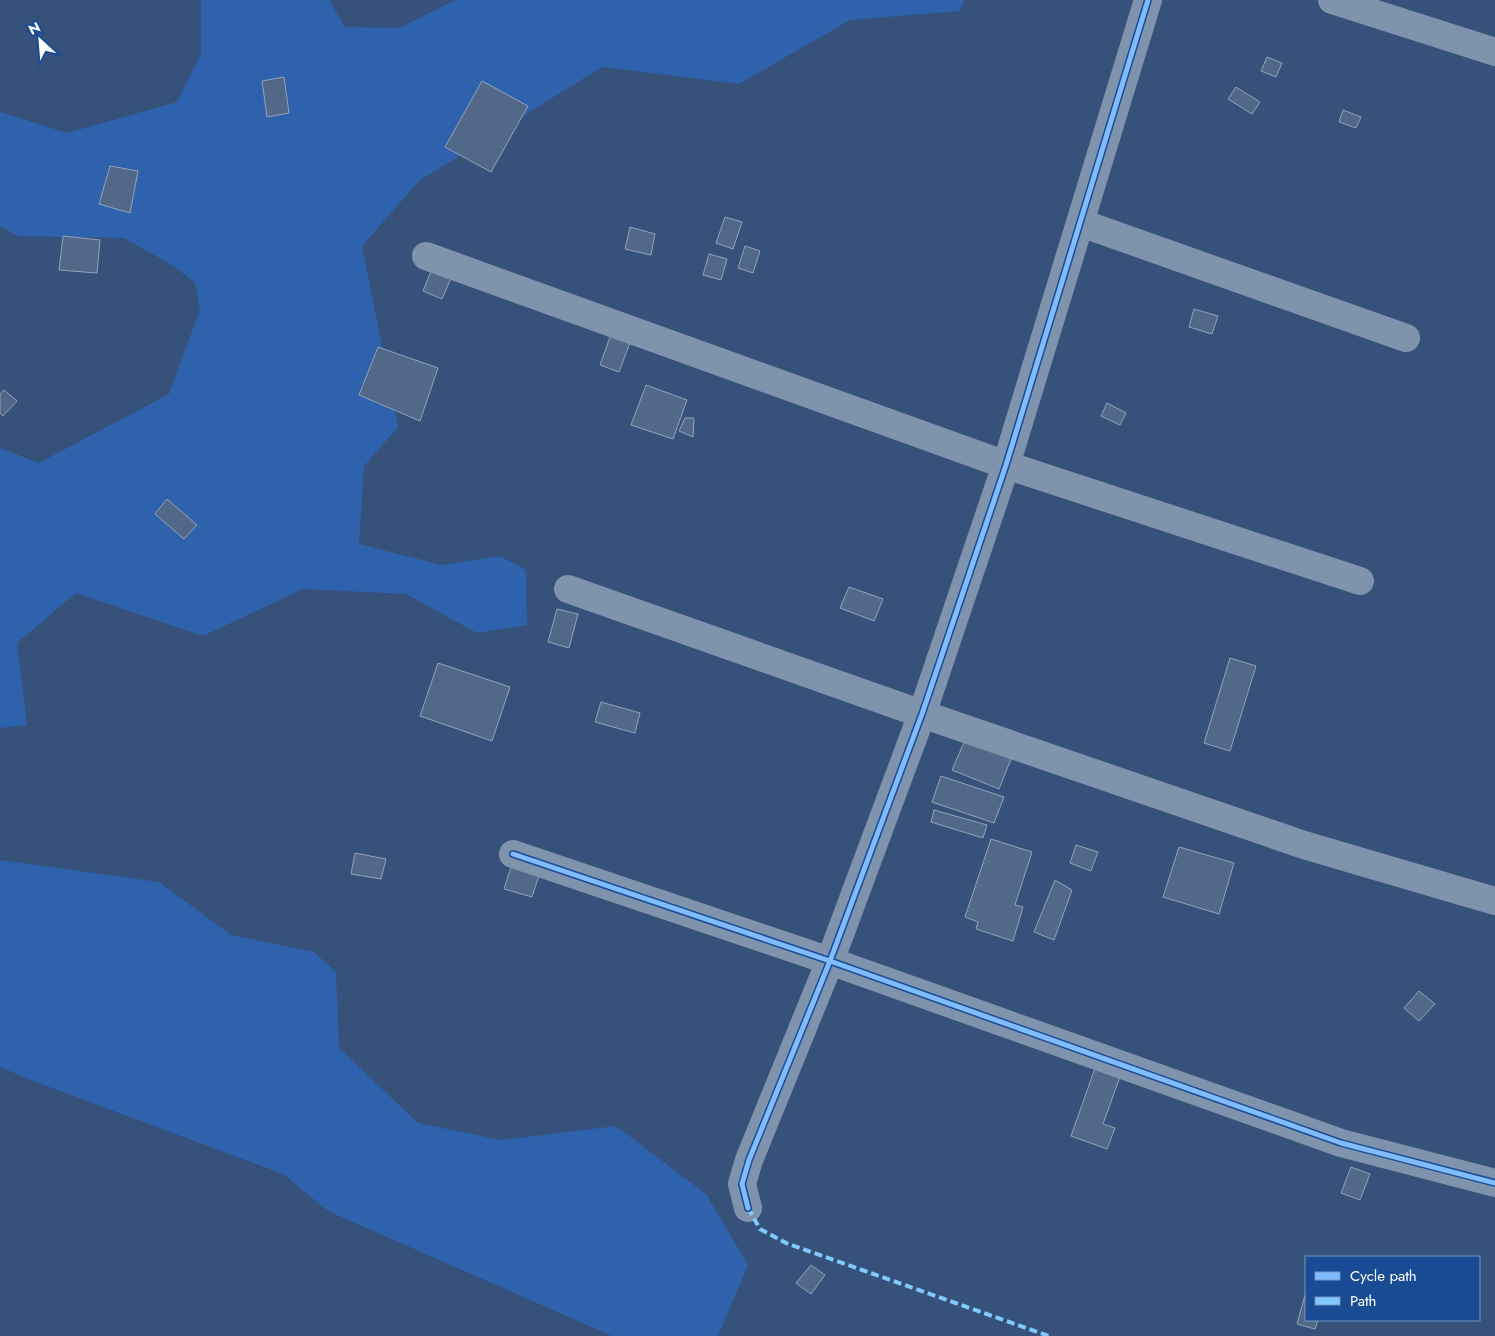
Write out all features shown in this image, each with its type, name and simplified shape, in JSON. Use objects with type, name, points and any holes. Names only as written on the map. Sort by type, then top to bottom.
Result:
[{"type":"street","points":[[748,1208],[742,1184],[830,961],[922,714],[1006,465],[1148,0]]},
{"type":"street","points":[[1332,0],[1495,52]]},
{"type":"street","points":[[1081,223],[1406,338]]},
{"type":"street","points":[[426,256],[1006,465],[1360,581]]},
{"type":"street","points":[[568,589],[922,714],[1304,845],[1495,901]]},
{"type":"street","points":[[513,854],[830,961],[1341,1143],[1495,1183]]},
{"type":"shaded area","points":[[201,0],[329,0],[345,27],[399,28],[455,0],[964,0],[960,11],[850,20],[739,84],[602,67],[419,181],[362,246],[398,427],[364,466],[359,544],[442,565],[500,556],[526,570],[527,625],[477,633],[406,594],[303,589],[203,636],[76,593],[17,643],[27,725],[0,728],[0,448],[39,463],[169,394],[200,310],[195,283],[175,267],[124,238],[18,236],[0,226],[0,112],[67,133],[177,102],[201,54]]},
{"type":"shaded area","points":[[0,860],[159,882],[231,935],[314,952],[336,972],[339,1048],[418,1123],[501,1140],[616,1126],[706,1194],[748,1265],[718,1336],[612,1336],[328,1211],[283,1174],[0,1067]]},
{"type":"building","points":[[1267,57],[1282,63],[1276,77],[1261,71]]},
{"type":"building","points":[[284,77],[289,113],[267,117],[262,81]]},
{"type":"building","points":[[482,81],[528,106],[491,172],[445,147]]},
{"type":"building","points":[[1236,87],[1260,102],[1252,114],[1228,99]]},
{"type":"building","points":[[1343,110],[1361,117],[1356,128],[1339,122]]},
{"type":"building","points":[[110,166],[138,171],[130,213],[99,204]]},
{"type":"building","points":[[725,217],[742,222],[733,249],[716,243]]},
{"type":"building","points":[[630,227],[655,234],[651,255],[625,249]]},
{"type":"building","points":[[63,236],[100,240],[97,273],[59,270]]},
{"type":"building","points":[[745,246],[760,251],[753,273],[738,268]]},
{"type":"building","points":[[709,254],[727,259],[721,280],[703,275]]},
{"type":"building","points":[[432,269],[451,278],[442,299],[423,291]]},
{"type":"building","points":[[1194,309],[1218,316],[1212,334],[1189,327]]},
{"type":"building","points":[[614,326],[634,332],[619,372],[600,365]]},
{"type":"building","points":[[378,347],[438,368],[420,421],[359,395]]},
{"type":"building","points":[[646,385],[687,400],[673,439],[631,425]]},
{"type":"building","points":[[4,390],[17,401],[3,416],[0,413],[0,394]]},
{"type":"building","points":[[1107,403],[1126,413],[1120,425],[1101,416]]},
{"type":"building","points":[[685,418],[694,418],[693,437],[679,431]]},
{"type":"building","points":[[167,499],[197,525],[184,539],[155,514]]},
{"type":"building","points":[[849,587],[883,599],[874,621],[840,608]]},
{"type":"building","points":[[557,609],[578,614],[569,648],[548,642]]},
{"type":"building","points":[[1230,658],[1256,666],[1230,751],[1204,743]]},
{"type":"building","points":[[438,663],[510,687],[492,741],[420,716]]},
{"type":"building","points":[[601,702],[640,713],[635,733],[595,722]]},
{"type":"building","points":[[965,740],[1011,759],[999,789],[952,770]]},
{"type":"building","points":[[941,776],[1004,797],[994,823],[932,802]]},
{"type":"building","points":[[934,810],[987,825],[983,838],[931,822]]},
{"type":"building","points":[[991,839],[1032,852],[1015,905],[1023,907],[1013,941],[976,929],[978,922],[965,917]]},
{"type":"building","points":[[1076,845],[1098,852],[1091,871],[1070,863]]},
{"type":"building","points":[[1179,847],[1234,863],[1219,914],[1163,897]]},
{"type":"building","points":[[355,853],[386,859],[381,879],[351,874]]},
{"type":"building","points":[[513,861],[541,869],[532,897],[504,889]]},
{"type":"building","points":[[1055,880],[1072,890],[1054,940],[1034,932]]},
{"type":"building","points":[[1419,991],[1435,1004],[1419,1021],[1404,1008]]},
{"type":"building","points":[[1100,1054],[1125,1063],[1103,1124],[1115,1128],[1107,1149],[1071,1136]]},
{"type":"building","points":[[1351,1167],[1370,1174],[1360,1200],[1341,1193]]},
{"type":"building","points":[[811,1265],[825,1275],[811,1294],[796,1283]]},
{"type":"building","points":[[1305,1295],[1305,1321],[1318,1321],[1315,1329],[1297,1324]]},
{"type":"marked path","points":[[748,1208],[760,1229],[786,1243],[1049,1336]]},
{"type":"cycle path","points":[[748,1208],[742,1184],[749,1160],[830,961],[922,714],[1006,465],[1148,0]]},
{"type":"cycle path","points":[[513,854],[830,961],[1341,1143],[1495,1183]]}]
